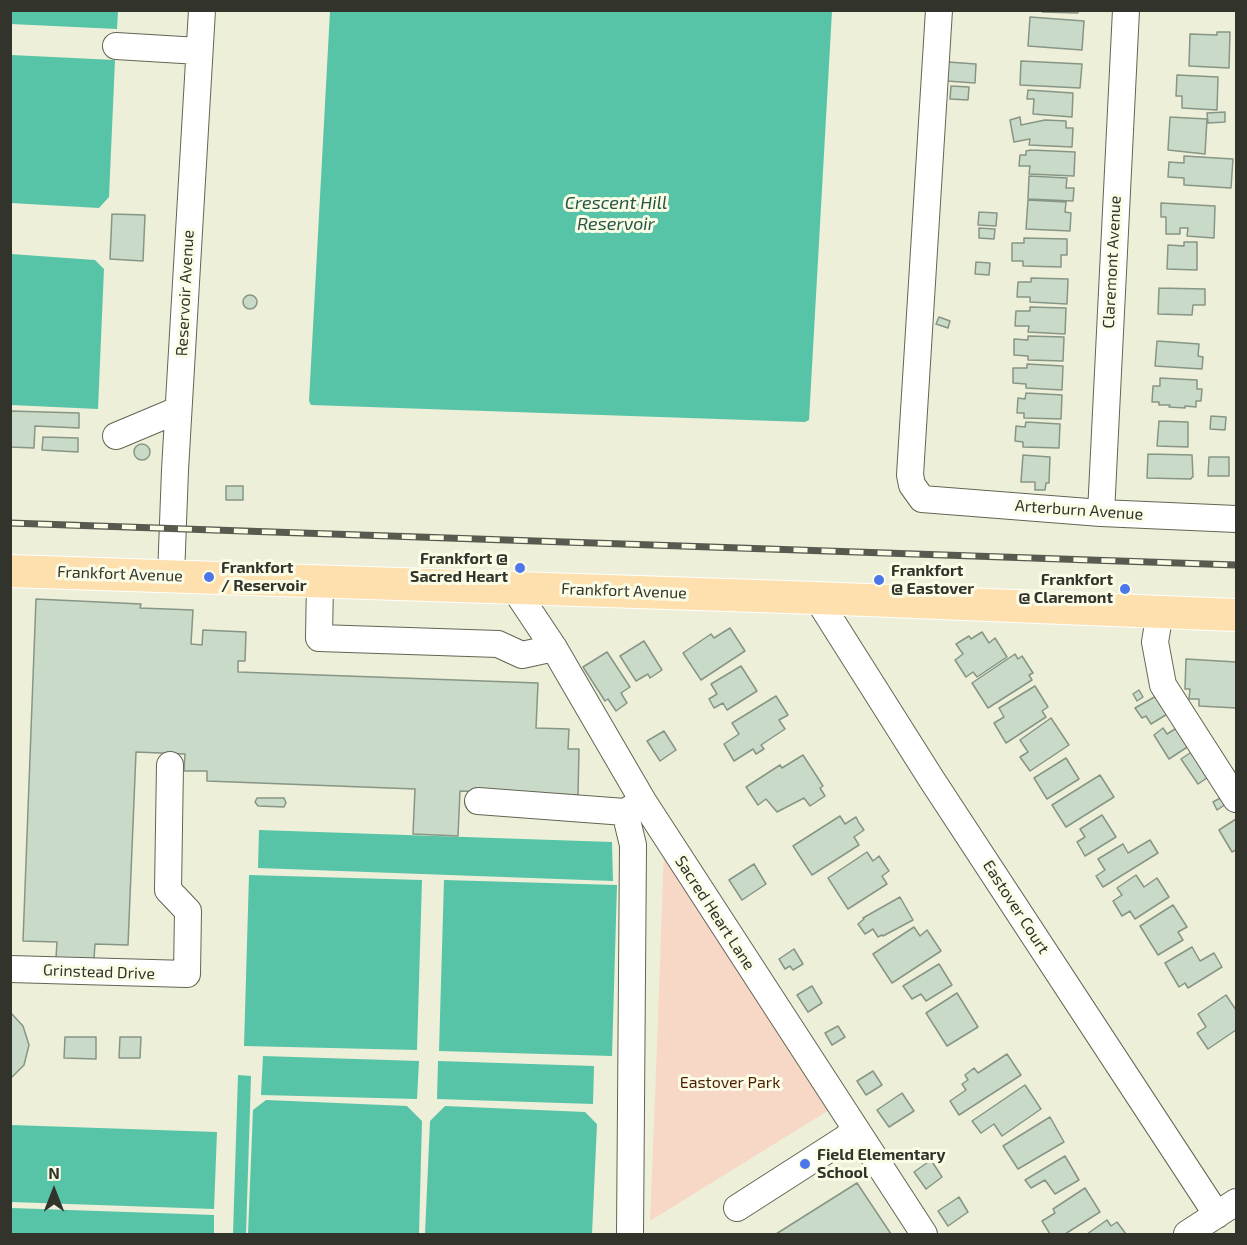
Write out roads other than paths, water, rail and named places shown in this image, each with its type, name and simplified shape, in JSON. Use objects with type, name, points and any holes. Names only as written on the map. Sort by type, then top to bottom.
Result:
[{"type":"main road","name":"Frankfort Avenue","points":[[10,571],[817,598],[1236,615]]},
{"type":"street","name":"Reservoir Avenue","points":[[171,576],[201,10]]},
{"type":"street","name":"Arterburn Avenue","points":[[939,10],[910,475],[912,485],[922,499],[1101,513],[1236,519]]},
{"type":"street","name":"Claremont Avenue","points":[[1101,513],[1126,10]]},
{"type":"street","points":[[116,46],[199,51]]},
{"type":"street","points":[[116,436],[178,410]]},
{"type":"street","points":[[320,581],[319,638],[498,644],[522,655],[554,648]]},
{"type":"street","name":"Sacred Heart Lane","points":[[514,588],[554,648],[634,807],[856,1130],[924,1234]]},
{"type":"street","name":"Eastover Court","points":[[817,598],[933,780],[1227,1209],[1188,1234]]},
{"type":"street","points":[[1161,612],[1155,642],[1163,685],[1236,799]]},
{"type":"street","name":"Grinstead Drive","points":[[10,969],[187,974],[188,911],[168,890],[170,765]]},
{"type":"street","points":[[478,801],[634,807],[630,1234]]},
{"type":"street","points":[[737,1208],[856,1130]]},
{"type":"water","points":[[10,11],[118,11],[117,29],[11,24]]},
{"type":"water","name":"Crescent Hill Reservoir","points":[[330,11],[832,11],[809,420],[805,422],[311,405],[309,401]]},
{"type":"water","points":[[11,55],[115,60],[109,197],[99,208],[11,203]]},
{"type":"water","points":[[11,254],[95,260],[104,269],[98,409],[11,405]]},
{"type":"water","points":[[259,830],[612,842],[613,881],[258,868]]},
{"type":"water","points":[[249,875],[422,880],[417,1050],[244,1046]]},
{"type":"water","points":[[444,880],[617,885],[612,1056],[439,1051]]},
{"type":"water","points":[[263,1056],[419,1061],[417,1099],[261,1095]]},
{"type":"water","points":[[438,1061],[594,1066],[593,1104],[437,1099]]},
{"type":"water","points":[[238,1075],[251,1076],[246,1234],[233,1234]]},
{"type":"water","points":[[266,1100],[407,1106],[422,1121],[419,1234],[248,1234],[253,1110]]},
{"type":"water","points":[[445,1106],[585,1112],[597,1124],[592,1234],[425,1234],[430,1121]]},
{"type":"water","points":[[11,1125],[217,1132],[214,1209],[11,1202]]},
{"type":"water","points":[[11,1208],[214,1215],[214,1234],[11,1234]]},
{"type":"railway","points":[[10,523],[1236,565]]},
{"type":"place","name":"Frankfort @ Sacred Heart","points":[[520,568]]},
{"type":"place","name":"Frankfort / Reservoir","points":[[209,577]]},
{"type":"place","name":"Frankfort @ Eastover","points":[[879,580]]},
{"type":"place","name":"Frankfort @ Claremont","points":[[1125,589]]},
{"type":"place","name":"Field Elementary School","points":[[805,1164]]},
{"type":"park label","name":"Eastover Park","points":[[730,1083]]}]
